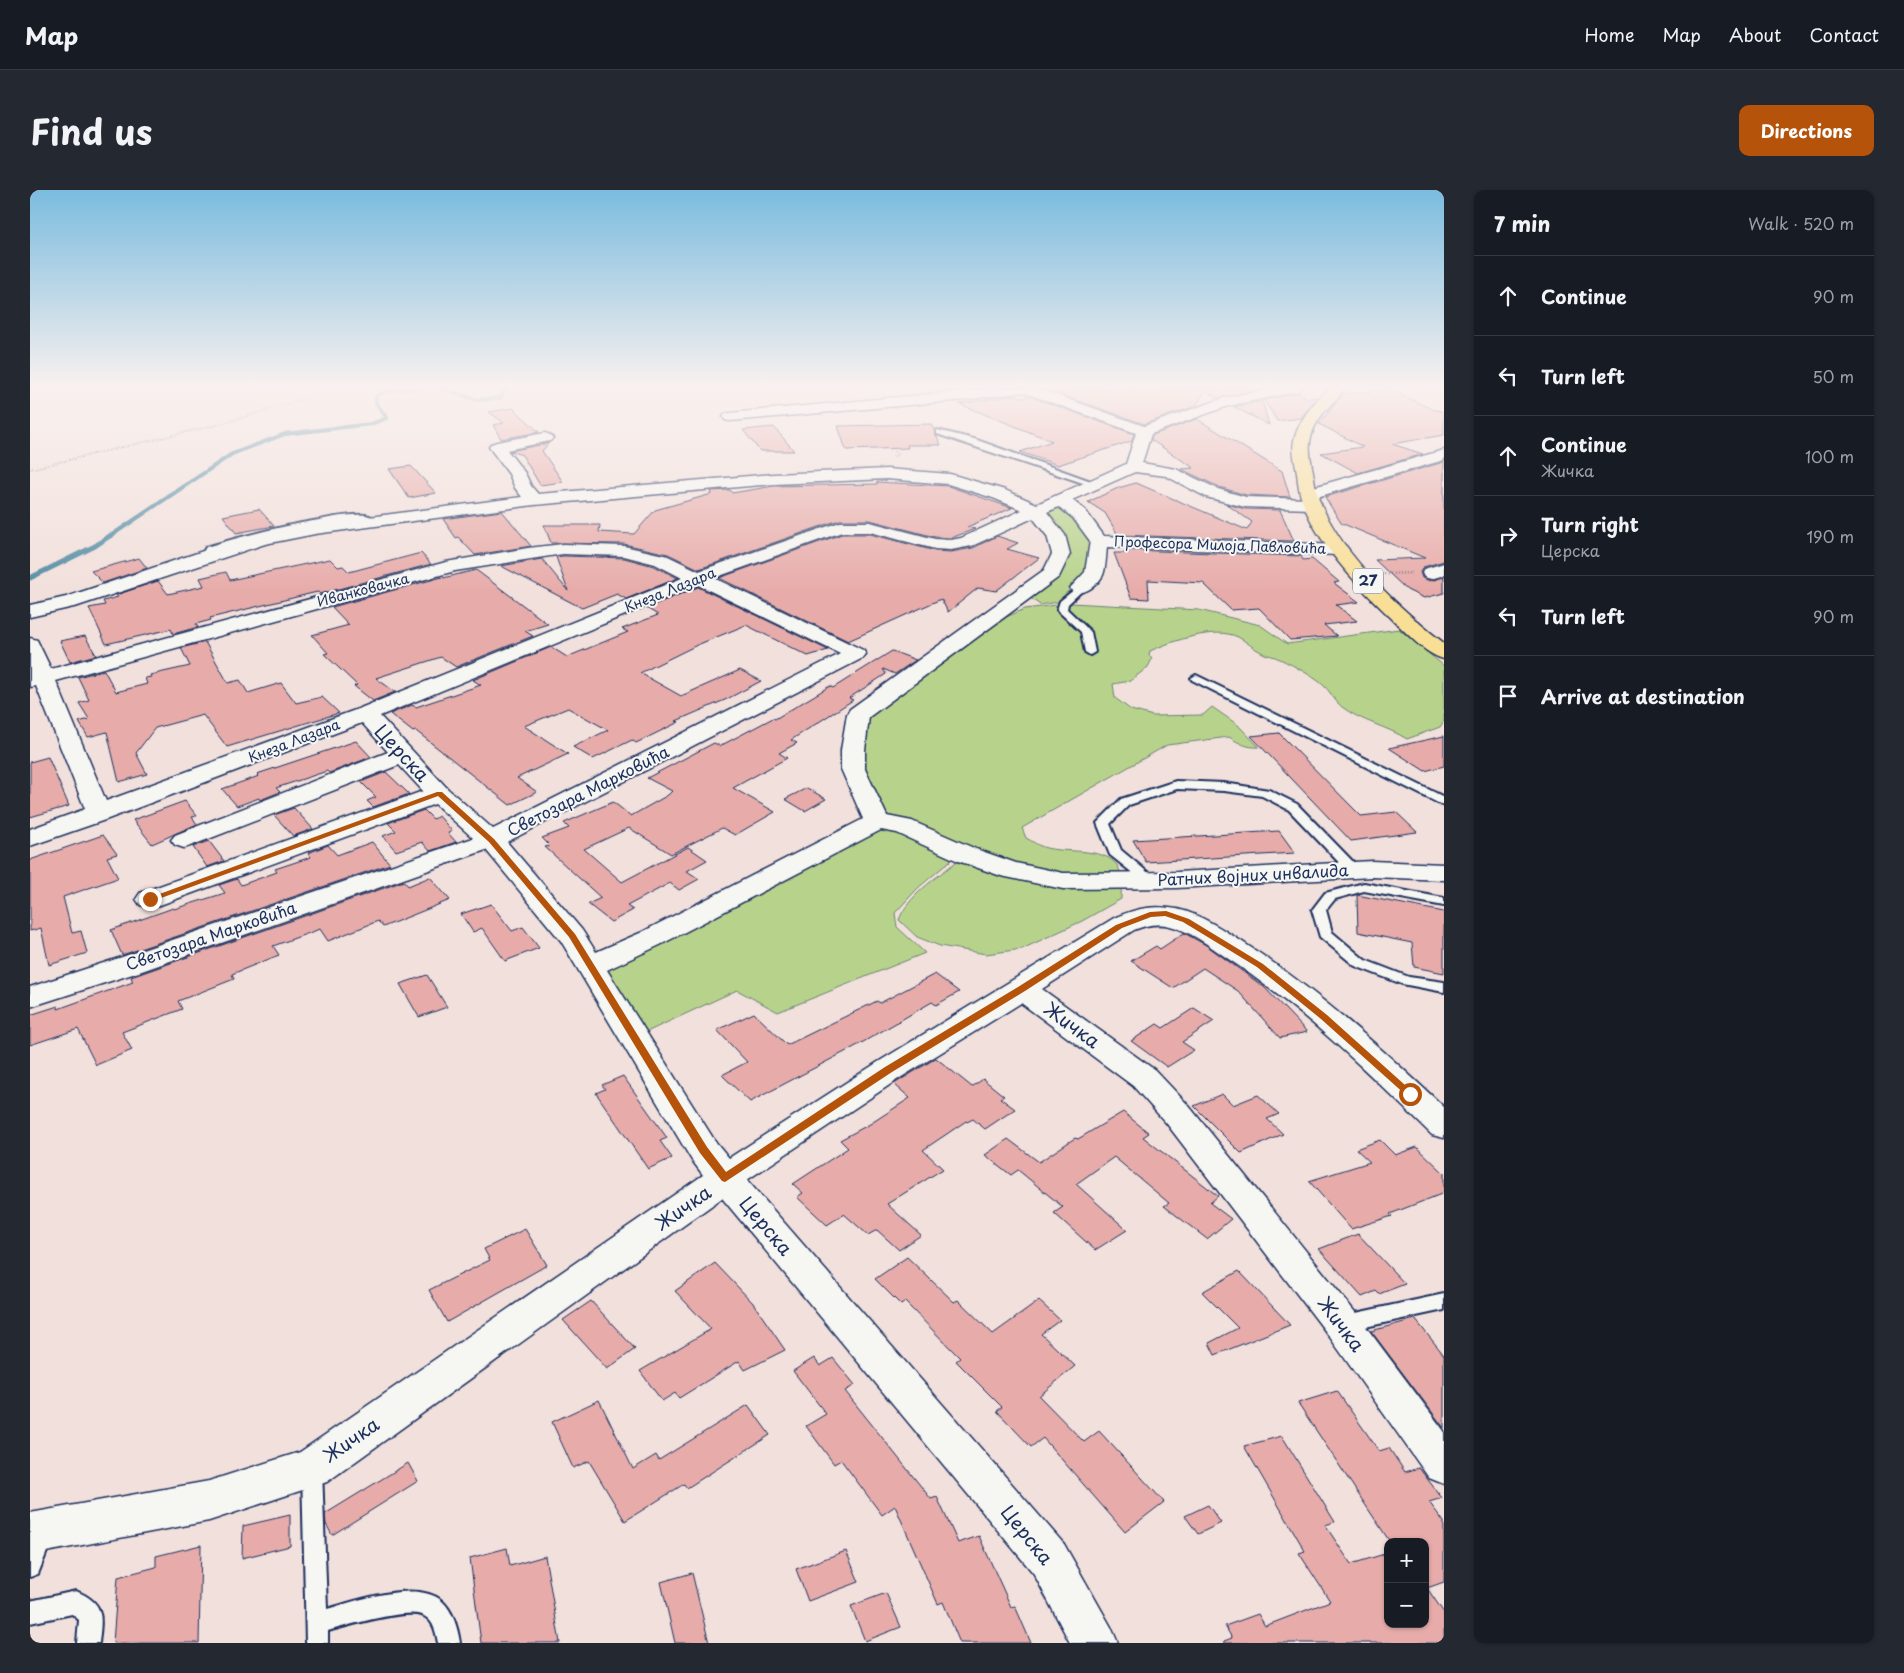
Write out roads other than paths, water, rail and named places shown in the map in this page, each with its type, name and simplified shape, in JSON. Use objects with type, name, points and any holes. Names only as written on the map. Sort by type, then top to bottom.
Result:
[{"type":"main road","name":"27","points":[[1302,456],[1310,499],[1340,550],[1417,630],[1444,653]]},
{"type":"street","points":[[504,456],[517,473],[523,488],[534,500]]},
{"type":"street","points":[[1136,456],[1133,467],[1170,472],[1212,493],[1245,502],[1310,499],[1442,456]]},
{"type":"street","name":"Кнеза Лазара","points":[[30,838],[366,714],[698,578],[840,527],[870,527],[935,544],[951,545],[966,542],[1044,499],[1095,484],[1133,467]]},
{"type":"street","points":[[30,611],[71,602],[205,556],[262,539],[315,529],[534,500],[770,480],[899,474],[950,479],[999,494],[1044,499],[1079,514],[1099,541],[1094,574],[1080,588]]},
{"type":"street","points":[[590,966],[650,938],[877,822],[853,769],[853,750],[858,714],[1052,573],[1061,554],[1044,499]]},
{"type":"street","name":"Професора Милоја Павловића","points":[[1099,541],[1340,550]]},
{"type":"street","name":"Иванковачка","points":[[37,679],[452,566],[528,553],[563,549],[624,551],[661,560],[698,578]]},
{"type":"street","name":"Светозара Марковића","points":[[30,997],[132,964],[491,840],[856,654],[698,578]]},
{"type":"street","points":[[30,644],[37,679],[99,814]]},
{"type":"street","name":"Церска","points":[[366,714],[440,794],[491,840],[572,936],[704,1150],[725,1178],[1049,1559],[1095,1643]]},
{"type":"street","points":[[184,840],[403,755]]},
{"type":"street","points":[[150,899],[440,794]]},
{"type":"street","name":"Ратних војних инвалида","points":[[877,822],[903,826],[967,855],[1010,870],[1063,881],[1150,880],[1354,870],[1444,872]]},
{"type":"street","points":[[1022,989],[1119,926],[1150,914],[1166,914],[1193,924],[1260,966],[1324,1017],[1444,1126]]},
{"type":"street","name":"Жичка","points":[[37,1533],[209,1501],[312,1468],[725,1178],[889,1070],[1022,989],[1144,1078],[1178,1115],[1342,1324],[1444,1464]]},
{"type":"lane","points":[[1015,456],[1095,484]]},
{"type":"lane","points":[[1080,588],[1063,603],[1062,610],[1084,628],[1090,638],[1090,652]]},
{"type":"lane","points":[[1196,678],[1444,802]]},
{"type":"lane","points":[[1150,880],[1115,852],[1103,824],[1125,802],[1176,785],[1224,787],[1265,793],[1292,807],[1354,870]]},
{"type":"lane","points":[[1444,902],[1364,887],[1330,896],[1319,910],[1325,934],[1360,963],[1407,980],[1444,987]]},
{"type":"lane","points":[[1342,1324],[1444,1302]]},
{"type":"lane","points":[[312,1468],[316,1633],[413,1601],[430,1606],[436,1611],[445,1628],[449,1643]]},
{"type":"lane","points":[[30,1566],[37,1533]]},
{"type":"lane","points":[[30,1612],[76,1602],[91,1616],[88,1643]]},
{"type":"waterway","points":[[109,537],[229,456]]},
{"type":"waterway","points":[[30,578],[95,546],[111,535]]}]
